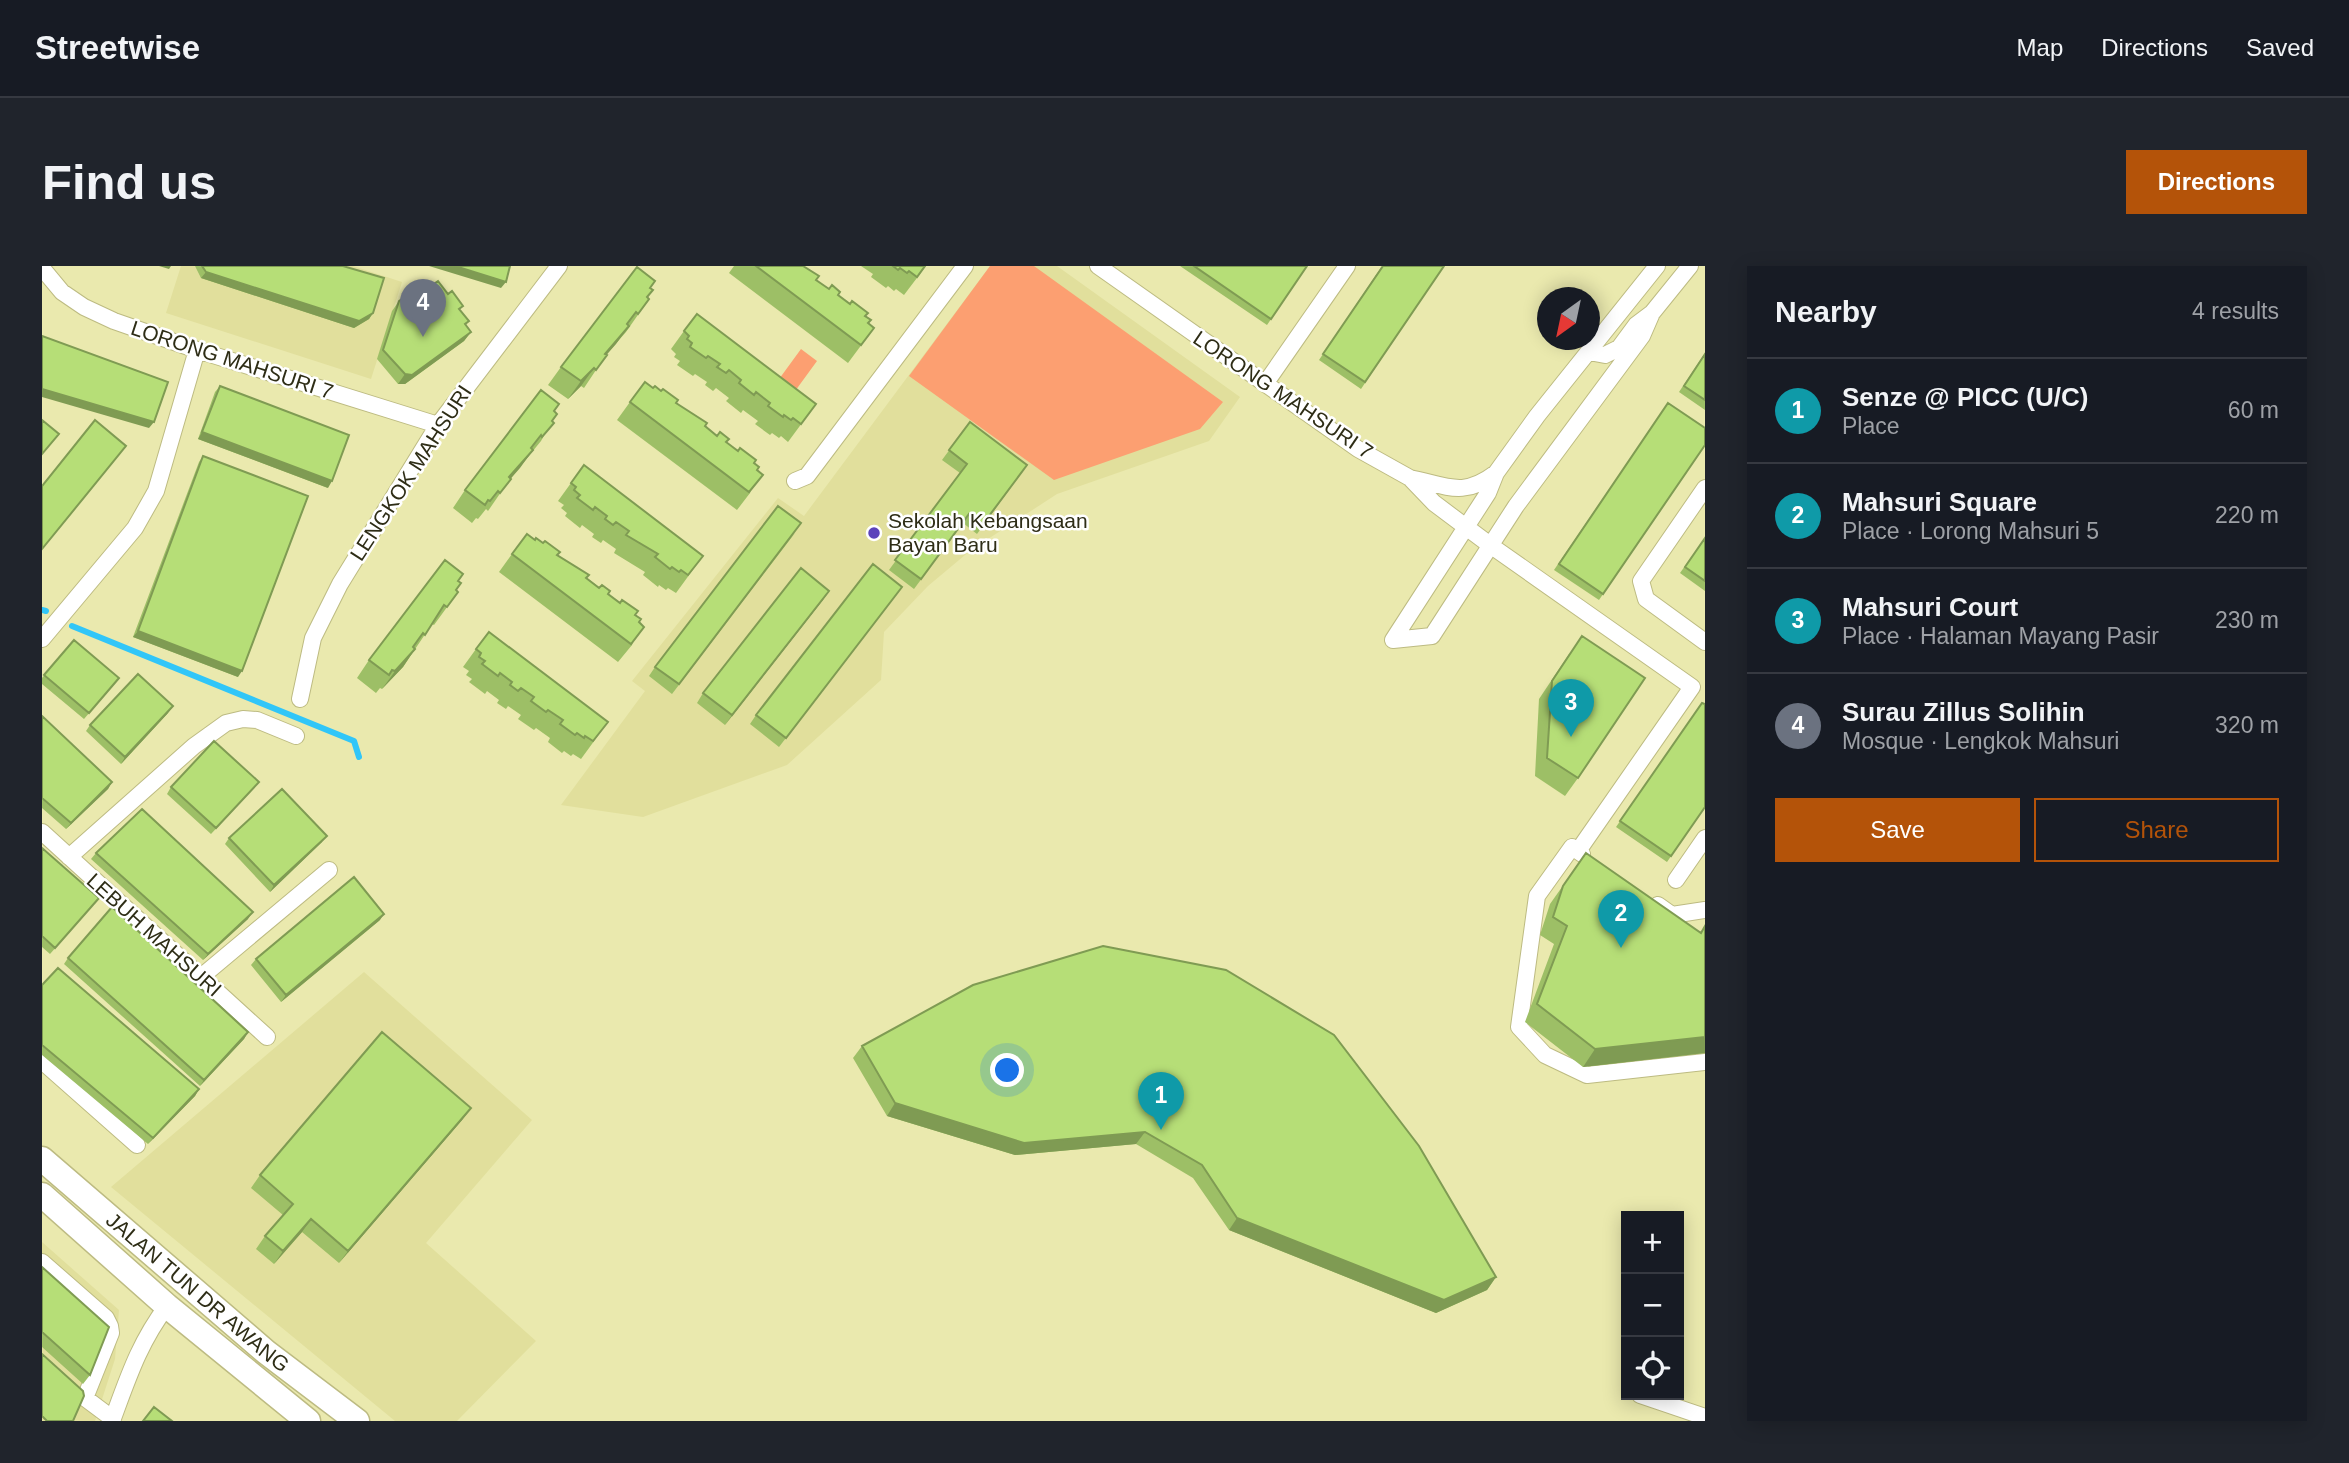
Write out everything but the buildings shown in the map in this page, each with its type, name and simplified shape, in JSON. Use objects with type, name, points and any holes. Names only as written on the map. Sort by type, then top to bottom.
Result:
[{"type":"main road","name":"JALAN TUN DR AWANG","points":[[42,1158],[266,1352],[357,1421]]},
{"type":"main road","name":"JALAN TUN DR AWANG","points":[[42,1195],[167,1306],[308,1421]]},
{"type":"street","name":"LENGKOK MAHSURI","points":[[300,699],[313,638],[325,611],[438,425],[559,266]]},
{"type":"street","points":[[795,481],[807,476],[965,266]]},
{"type":"street","name":"LORONG MAHSURI 7","points":[[1098,266],[1358,449],[1410,478],[1434,503],[1490,545],[1692,687],[1578,851]]},
{"type":"street","points":[[1265,384],[1347,266]]},
{"type":"street","points":[[1652,313],[1642,336],[1560,445],[1490,545],[1432,636],[1393,640],[1488,494],[1496,473],[1537,416],[1657,266]]},
{"type":"street","points":[[1589,352],[1597,355],[1619,348],[1636,325],[1652,313],[1690,266]]},
{"type":"street","name":"LORONG MAHSURI 7","points":[[42,268],[62,292],[84,307],[114,321],[197,350],[438,425]]},
{"type":"street","points":[[42,639],[148,509],[156,491],[197,350]]},
{"type":"street","points":[[1410,478],[1465,489],[1480,485],[1496,473]]},
{"type":"street","points":[[1705,488],[1641,581],[1646,599],[1705,642]]},
{"type":"street","points":[[69,857],[194,746],[226,723],[243,719],[257,720],[296,736]]},
{"type":"street","name":"LEBUH MAHSURI","points":[[42,832],[267,1037]]},
{"type":"street","points":[[1599,866],[1572,847],[1537,896],[1519,1027],[1545,1055],[1587,1075],[1705,1062]]},
{"type":"street","points":[[1676,880],[1702,848]]},
{"type":"street","points":[[201,977],[329,870]]},
{"type":"street","points":[[1641,894],[1672,915],[1705,910]]},
{"type":"street","points":[[42,1061],[137,1145]]},
{"type":"street","points":[[42,1262],[106,1318],[110,1326],[111,1333],[85,1398],[113,1420],[139,1349],[167,1306]]},
{"type":"street","points":[[1655,1400],[1705,1417]]},
{"type":"shaded area","points":[[181,266],[353,266],[402,282],[371,379],[166,313]]},
{"type":"shaded area","name":"Sekolah Kebangsaan Bayan Baru","points":[[990,266],[1057,266],[1240,397],[1209,441],[1057,494],[971,550],[928,586],[884,632],[881,680],[787,765],[643,817],[561,805],[645,691],[632,681],[778,498],[804,516]]},
{"type":"shaded area","points":[[990,266],[1034,266],[1223,402],[1200,429],[1054,480],[909,376]]},
{"type":"shaded area","points":[[801,349],[817,361],[790,398],[774,386]]},
{"type":"shaded area","points":[[364,972],[532,1120],[426,1243],[536,1341],[457,1421],[395,1421],[111,1187]]},
{"type":"shaded area","points":[[42,1242],[119,1310],[115,1359],[95,1421],[42,1421]]},
{"type":"waterway","points":[[42,610],[46,611]]},
{"type":"waterway","points":[[72,626],[354,741],[359,757]]},
{"type":"place","name":"Surau Zillus Solihin","points":[[423,337]]},
{"type":"place","name":"Sekolah Kebangsaan Bayan Baru","points":[[874,533]]},
{"type":"place","name":"Mahsuri Court","points":[[1571,737]]},
{"type":"place","name":"Mahsuri Square","points":[[1621,948]]},
{"type":"place","name":"Senze @ PICC (U/C)","points":[[1161,1130]]}]
